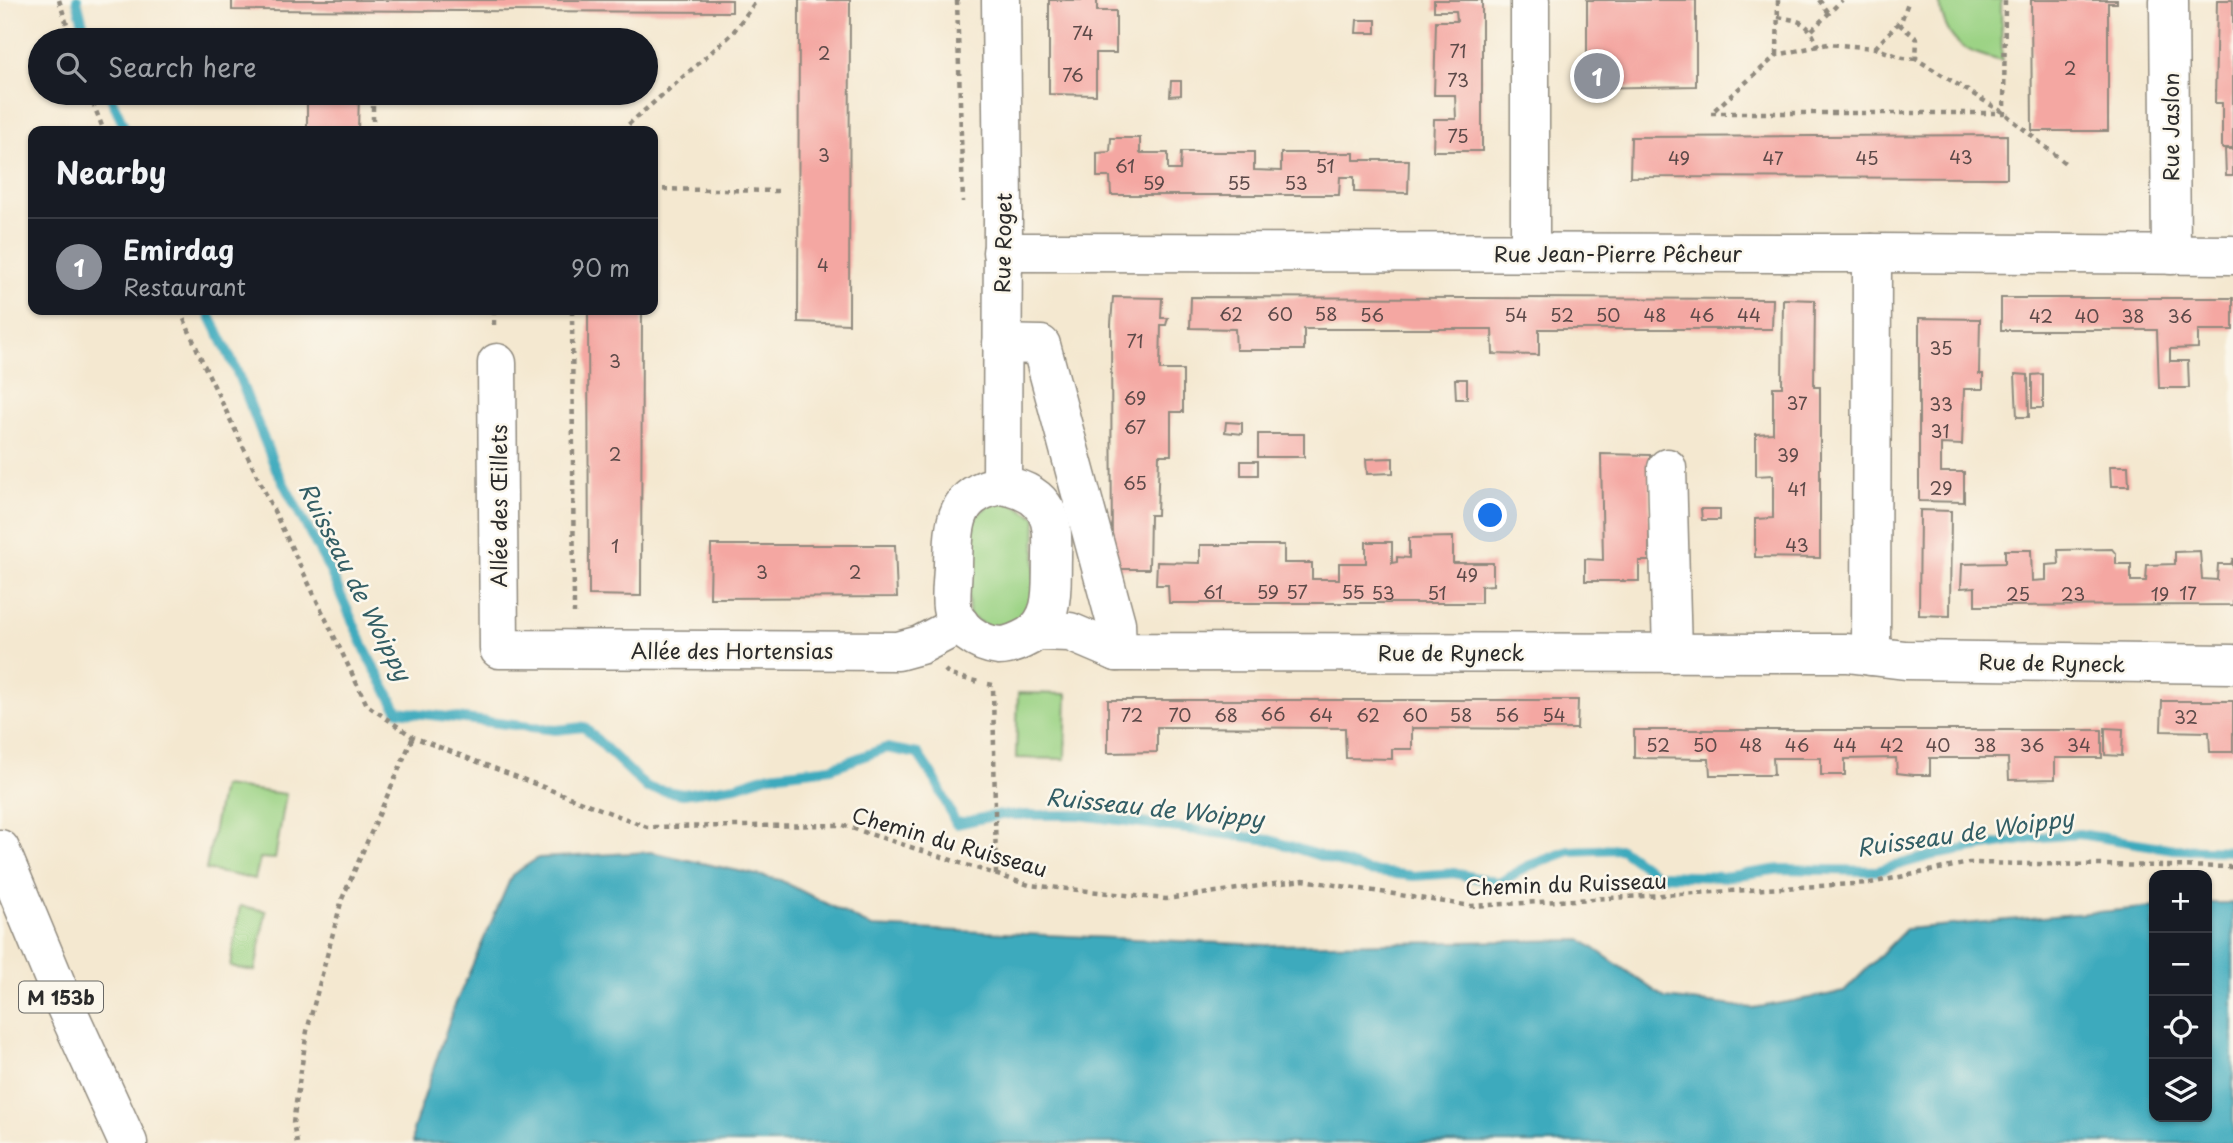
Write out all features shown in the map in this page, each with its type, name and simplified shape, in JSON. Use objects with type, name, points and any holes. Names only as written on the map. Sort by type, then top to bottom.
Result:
[{"type":"street","name":"Rue Roget","points":[[1001,0],[1002,485]]},
{"type":"street","points":[[1530,0],[1530,252]]},
{"type":"street","name":"Rue Jaslon","points":[[2169,0],[2171,255]]},
{"type":"street","name":"Rue Jean-Pierre Pêcheur","points":[[1002,252],[2233,255]]},
{"type":"street","points":[[1871,656],[1872,253]]},
{"type":"street","points":[[1002,344],[1041,345],[1115,623],[1117,652]]},
{"type":"street","name":"Allée des Œillets","points":[[497,363],[499,649]]},
{"type":"street","points":[[1667,468],[1672,653]]},
{"type":"street","points":[[1002,485],[1019,488],[1035,497],[1046,510],[1052,526],[1051,604],[1047,618],[1036,631],[1018,642],[999,646],[973,638],[960,624],[952,609],[954,524],[971,497],[986,488],[1002,485]]},
{"type":"street","name":"Allée des Hortensias","points":[[499,649],[898,651],[920,645],[960,624]]},
{"type":"street","name":"Rue de Ryneck","points":[[1036,631],[1070,632],[1117,652],[1847,653],[1905,660],[2233,664]]},
{"type":"street","name":"M 153b","points":[[0,849],[64,1003],[128,1143]]},
{"type":"path","points":[[59,0],[68,28]]},
{"type":"path","points":[[658,99],[731,35],[757,0]]},
{"type":"path","points":[[957,0],[964,210]]},
{"type":"path","points":[[1777,55],[1778,0]]},
{"type":"path","points":[[1819,0],[1829,13]]},
{"type":"path","points":[[1812,30],[1842,0]]},
{"type":"path","points":[[1875,48],[1899,24],[1909,0]]},
{"type":"path","points":[[2004,113],[2005,0]]},
{"type":"path","points":[[1778,17],[1801,21],[1812,30],[1818,46]]},
{"type":"path","points":[[1899,24],[1917,39],[1916,59]]},
{"type":"path","points":[[2004,113],[1711,113],[1777,55],[1828,44],[1875,48],[1903,58],[1916,59],[2004,113],[2065,163]]},
{"type":"path","points":[[94,105],[102,126]]},
{"type":"path","points":[[373,105],[373,126]]},
{"type":"path","points":[[627,126],[651,105]]},
{"type":"path","points":[[658,189],[778,191]]},
{"type":"path","name":"Chemin du Ruisseau","points":[[182,315],[367,705],[413,737],[647,827],[842,825],[1029,886],[1166,899],[1303,880],[1471,906],[1870,883],[1969,863],[2233,867]]},
{"type":"path","points":[[572,315],[574,650]]},
{"type":"path","points":[[920,645],[950,675],[993,685],[996,875]]},
{"type":"path","points":[[297,1143],[293,1123],[307,1031],[342,899],[413,737]]},
{"type":"green space","points":[[1939,0],[2001,0],[2002,61],[1966,49],[1958,43],[1946,26]]},
{"type":"green space","points":[[999,496],[1036,517],[1034,617],[1000,634],[969,616],[966,525]]},
{"type":"green space","points":[[1018,693],[1067,694],[1065,759],[1016,758]]},
{"type":"green space","points":[[222,786],[286,794],[275,859],[260,858],[255,879],[206,870]]},
{"type":"green space","points":[[240,906],[266,911],[255,971],[230,967]]},
{"type":"water","points":[[651,852],[780,880],[872,927],[1266,945],[1582,940],[1665,998],[1753,1008],[1844,992],[1906,929],[2149,907],[2149,1122],[2212,1122],[2212,903],[2233,903],[2233,1143],[413,1143],[413,1130],[454,1007],[512,875],[538,858]]},
{"type":"building","points":[[232,0],[732,0],[732,12],[232,10]]},
{"type":"building","points":[[799,0],[850,0],[849,324],[798,322]]},
{"type":"building","points":[[1049,0],[1097,0],[1097,11],[1116,11],[1116,53],[1096,53],[1096,95],[1049,94]]},
{"type":"building","points":[[1434,0],[1482,0],[1482,151],[1433,151],[1434,119],[1456,119],[1455,95],[1434,95],[1436,21],[1457,21],[1456,11],[1434,11]]},
{"type":"building","points":[[1587,0],[1696,0],[1696,86],[1587,88]]},
{"type":"building","points":[[2031,0],[2117,0],[2117,3],[2108,3],[2108,131],[2032,131]]},
{"type":"building","points":[[2217,0],[2233,0],[2233,148],[2222,148],[2222,103],[2215,103]]},
{"type":"building","points":[[1357,20],[1376,20],[1376,33],[1356,33]]},
{"type":"building","points":[[1171,81],[1181,81],[1181,95],[1170,96]]},
{"type":"building","points":[[307,105],[359,105],[358,126],[307,126]]},
{"type":"building","points":[[2007,135],[2007,178],[1630,177],[1631,137]]},
{"type":"building","points":[[1111,138],[1140,138],[1140,153],[1168,153],[1168,170],[1180,170],[1181,152],[1254,152],[1254,170],[1281,171],[1281,153],[1354,153],[1354,160],[1409,160],[1408,193],[1354,192],[1354,177],[1340,177],[1339,195],[1111,195],[1110,177],[1097,177],[1097,153],[1110,152]]},
{"type":"building","points":[[2225,149],[2233,149],[2233,176],[2226,176]]},
{"type":"building","points":[[1113,297],[1162,298],[1161,318],[1168,318],[1166,325],[1161,325],[1160,370],[1183,370],[1183,412],[1171,412],[1171,455],[1159,455],[1157,515],[1150,515],[1149,569],[1112,569]]},
{"type":"building","points":[[1191,297],[1773,299],[1772,329],[1539,329],[1539,355],[1493,354],[1492,329],[1304,329],[1304,350],[1236,350],[1235,329],[1190,328]]},
{"type":"building","points":[[2001,298],[2233,298],[2233,330],[2198,330],[2198,348],[2170,349],[2170,361],[2188,361],[2189,388],[2159,388],[2157,330],[2001,330]]},
{"type":"building","points":[[1783,299],[1815,300],[1814,387],[1820,387],[1820,558],[1755,557],[1755,519],[1773,518],[1773,475],[1756,476],[1756,434],[1773,433],[1773,387],[1782,387]]},
{"type":"building","points":[[588,315],[642,315],[641,596],[589,595]]},
{"type":"building","points":[[1919,318],[1980,319],[1979,374],[1983,374],[1983,389],[1964,389],[1962,445],[1941,444],[1941,472],[1964,472],[1964,502],[1919,501]]},
{"type":"building","points":[[2015,374],[2028,375],[2029,417],[2017,417]]},
{"type":"building","points":[[2043,374],[2043,408],[2032,408],[2032,375]]},
{"type":"building","points":[[1455,379],[1467,379],[1467,399],[1456,399]]},
{"type":"building","points":[[1226,422],[1242,423],[1242,434],[1225,432]]},
{"type":"building","points":[[1258,434],[1304,434],[1304,457],[1258,457]]},
{"type":"building","points":[[1601,454],[1650,455],[1649,561],[1639,561],[1639,581],[1585,581],[1585,559],[1603,560]]},
{"type":"building","points":[[1393,458],[1393,473],[1367,474],[1366,459]]},
{"type":"building","points":[[1241,461],[1258,461],[1258,475],[1241,475]]},
{"type":"building","points":[[2110,466],[2128,466],[2129,486],[2111,486]]},
{"type":"building","points":[[1701,509],[1720,509],[1720,520],[1702,520]]},
{"type":"building","points":[[1920,510],[1951,511],[1950,616],[1919,615]]},
{"type":"building","points":[[1453,537],[1453,563],[1493,563],[1493,585],[1481,586],[1481,603],[1169,603],[1168,585],[1156,585],[1157,562],[1200,563],[1200,545],[1284,545],[1284,563],[1312,563],[1312,579],[1339,579],[1339,563],[1366,563],[1366,542],[1392,542],[1392,563],[1397,562],[1397,557],[1409,558],[1409,538]]},
{"type":"building","points":[[711,545],[895,545],[897,597],[710,598]]},
{"type":"building","points":[[2112,549],[2116,554],[2116,564],[2131,564],[2131,581],[2146,581],[2147,565],[2175,564],[2175,552],[2200,551],[2202,579],[2217,580],[2218,564],[2231,564],[2233,558],[2233,605],[1975,606],[1975,587],[1961,588],[1962,564],[2005,563],[2005,550],[2031,550],[2032,581],[2046,580],[2046,565],[2059,564],[2058,550]]},
{"type":"building","points":[[1108,700],[1578,700],[1577,729],[1412,728],[1412,749],[1392,749],[1392,759],[1346,758],[1345,728],[1157,727],[1157,752],[1108,753]]},
{"type":"building","points":[[2162,701],[2233,701],[2233,752],[2210,752],[2209,732],[2161,731]]},
{"type":"building","points":[[2105,728],[2123,729],[2122,756],[2105,755]]},
{"type":"building","points":[[1634,730],[2102,730],[2102,758],[2055,758],[2055,779],[2009,780],[2008,758],[1930,758],[1930,775],[1897,773],[1896,758],[1845,759],[1845,775],[1821,775],[1821,758],[1773,758],[1774,775],[1710,775],[1709,759],[1634,758]]},
{"type":"waterway","name":"Ruisseau de Woippy","points":[[77,0],[84,28]]},
{"type":"waterway","name":"Ruisseau de Woippy","points":[[114,105],[124,126]]},
{"type":"waterway","name":"Ruisseau de Woippy","points":[[209,315],[235,367],[275,467],[329,569],[370,660],[398,711],[556,730],[584,727],[647,788],[683,794],[736,786],[770,775],[831,768],[886,748],[918,754],[936,781],[956,824],[997,815],[1080,815],[1270,840],[1368,871],[1414,876],[1454,873],[1499,883],[1528,866],[1569,851],[1621,849],[1656,875],[1723,877],[1781,869],[1876,871],[1933,855],[2041,837],[2079,834],[2174,849],[2233,851]]},
{"type":"place","name":"Emirdag","points":[[1597,76]]}]
